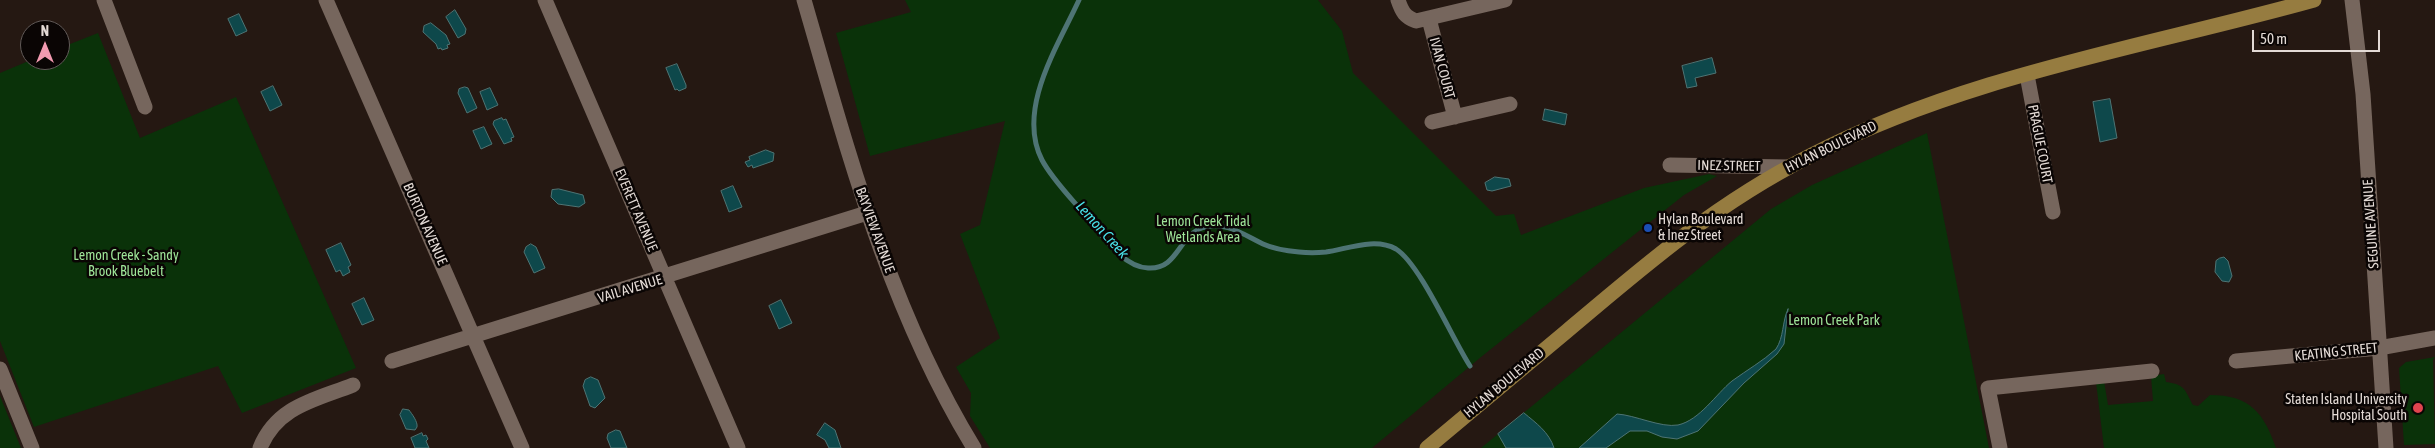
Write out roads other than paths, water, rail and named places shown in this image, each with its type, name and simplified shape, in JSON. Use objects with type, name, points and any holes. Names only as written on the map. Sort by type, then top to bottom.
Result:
[{"type":"main road","name":"HYLAN BOULEVARD","points":[[1429,447],[1685,233],[1789,167],[1836,143],[1894,117],[2026,75],[2314,0]]},
{"type":"street","points":[[104,0],[145,107]]},
{"type":"street","name":"BURTON AVENUE","points":[[326,0],[522,448]]},
{"type":"street","name":"EVERETT AVENUE","points":[[545,0],[738,448]]},
{"type":"street","name":"BAYVIEW AVENUE","points":[[804,0],[867,214],[906,315],[949,407],[974,448]]},
{"type":"street","points":[[1398,0],[1401,10],[1407,18],[1416,21],[1505,0]]},
{"type":"street","name":"SEGUINE AVENUE","points":[[2352,0],[2363,94],[2386,448]]},
{"type":"street","name":"IVAN COURT","points":[[1429,19],[1455,117]]},
{"type":"street","name":"PRAGUE COURT","points":[[2026,75],[2053,212]]},
{"type":"street","name":"IVAN COURT","points":[[1432,122],[1510,104]]},
{"type":"street","name":"INEZ STREET","points":[[1670,165],[1789,167]]},
{"type":"street","name":"VAIL AVENUE","points":[[392,361],[867,214]]},
{"type":"street","name":"KEATING STREET","points":[[2236,361],[2379,348],[2435,338]]},
{"type":"street","points":[[0,369],[32,448]]},
{"type":"street","points":[[2000,448],[1988,388],[2152,371]]},
{"type":"street","points":[[260,448],[267,432],[287,412],[353,384]]},
{"type":"water","points":[[455,10],[466,29],[465,34],[458,38],[446,17]]},
{"type":"water","points":[[239,14],[247,31],[236,36],[228,19]]},
{"type":"water","points":[[431,23],[446,35],[450,44],[447,45],[448,48],[438,49],[436,44],[423,32],[424,26]]},
{"type":"water","points":[[1712,58],[1716,73],[1695,78],[1697,86],[1687,88],[1682,66]]},
{"type":"water","points":[[677,64],[686,85],[686,88],[679,91],[675,90],[666,68]]},
{"type":"water","points":[[273,86],[282,105],[270,111],[261,92]]},
{"type":"water","points":[[468,88],[477,108],[467,113],[458,93],[459,89]]},
{"type":"water","points":[[490,88],[498,105],[487,110],[480,92]]},
{"type":"water","points":[[2110,99],[2117,138],[2100,142],[2093,102]]},
{"type":"water","points":[[1545,109],[1567,114],[1565,125],[1543,120]]},
{"type":"water","points":[[502,118],[503,120],[506,119],[514,137],[511,138],[512,141],[504,144],[493,124],[494,121]]},
{"type":"water","points":[[484,127],[492,144],[481,149],[473,131]]},
{"type":"water","points":[[766,150],[774,153],[773,161],[753,168],[752,165],[748,167],[745,162],[750,160],[749,157]]},
{"type":"water","points":[[1495,177],[1509,179],[1511,186],[1492,191],[1487,190],[1485,183]]},
{"type":"water","points":[[733,186],[742,207],[729,212],[721,191]]},
{"type":"water","points":[[559,189],[583,195],[585,203],[579,207],[558,204],[551,197],[552,190]]},
{"type":"water","points":[[341,243],[351,265],[348,267],[350,272],[343,276],[340,270],[336,272],[326,250]]},
{"type":"water","points":[[531,244],[536,247],[545,268],[534,273],[524,252],[526,247]]},
{"type":"water","points":[[2224,257],[2228,261],[2232,276],[2229,282],[2222,281],[2215,272],[2216,261]]},
{"type":"water","points":[[364,298],[374,320],[362,325],[352,304]]},
{"type":"water","points":[[781,300],[792,323],[779,329],[769,306]]},
{"type":"water","points":[[1788,309],[1784,344],[1777,354],[1744,383],[1698,431],[1677,439],[1662,437],[1647,431],[1630,431],[1606,448],[1579,448],[1617,414],[1664,425],[1678,425],[1693,418],[1732,381],[1776,349]]},
{"type":"water","points":[[591,377],[598,380],[605,398],[595,408],[590,406],[583,386],[585,380]]},
{"type":"water","points":[[403,409],[409,410],[414,418],[417,425],[415,430],[406,429],[400,415]]},
{"type":"water","points":[[1524,413],[1545,433],[1554,448],[1506,448],[1498,434]]},
{"type":"water","points":[[825,423],[835,430],[841,448],[829,448],[825,440],[817,435]]},
{"type":"water","points":[[616,430],[620,431],[627,448],[611,448],[607,438],[608,434]]},
{"type":"water","points":[[422,433],[428,439],[426,441],[429,448],[415,448],[411,438]]},
{"type":"waterway","name":"Lemon Creek","points":[[1079,0],[1051,57],[1043,78],[1034,120],[1035,140],[1042,160],[1052,176],[1116,251],[1131,263],[1148,268],[1158,267],[1166,264],[1194,232],[1210,226],[1226,227],[1263,244],[1294,252],[1326,252],[1370,244],[1388,246],[1396,249],[1415,270],[1470,366]]},
{"type":"place","name":"Hylan Boulevard & Inez Street","points":[[1648,228]]},
{"type":"place","name":"Staten Island University Hospital South","points":[[2418,408]]},
{"type":"park label","name":"Lemon Creek Tidal Wetlands Area","points":[[1203,230]]},
{"type":"park label","name":"Lemon Creek - Sandy Brook Bluebelt","points":[[126,264]]},
{"type":"park label","name":"Lemon Creek Park","points":[[1834,321]]}]
